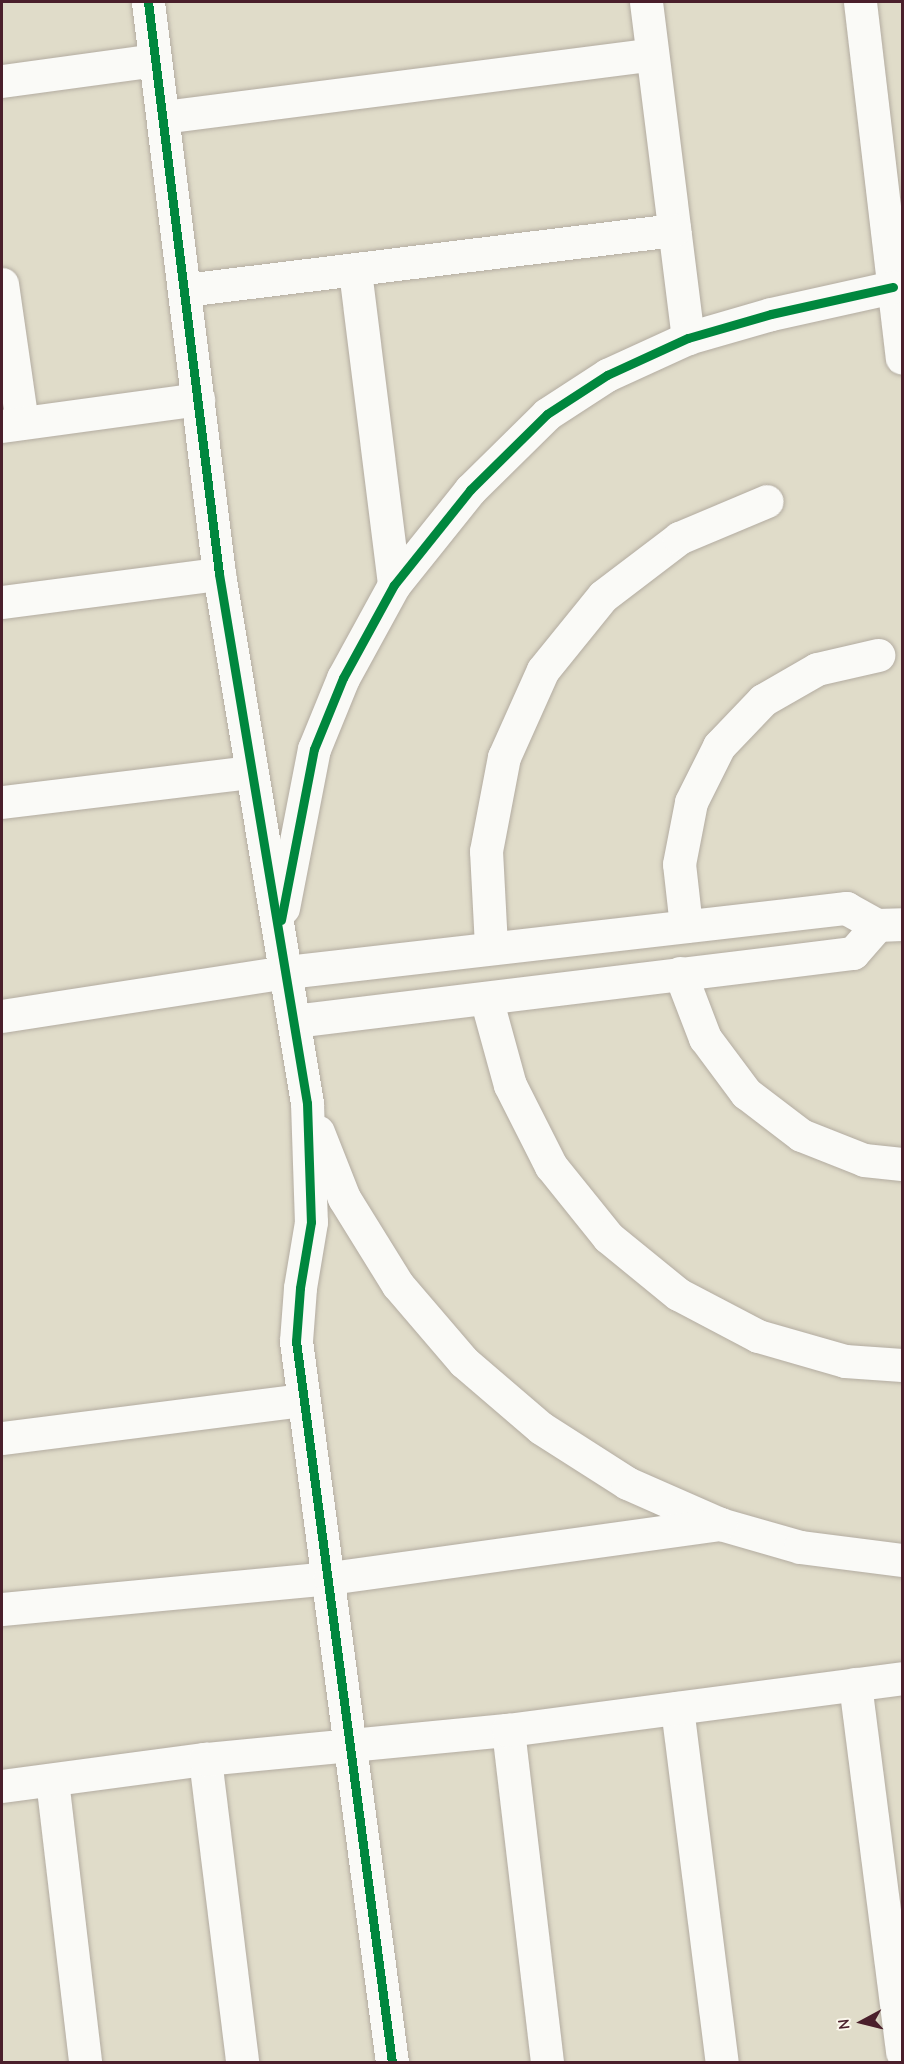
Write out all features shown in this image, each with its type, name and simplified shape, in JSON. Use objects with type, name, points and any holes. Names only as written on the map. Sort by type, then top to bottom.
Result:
[{"type":"street","points":[[148,2],[219,574],[307,1103],[311,1222],[300,1288],[296,1341],[353,1744],[392,2062]]},
{"type":"street","points":[[646,2],[688,338]]},
{"type":"street","points":[[860,2],[903,358]]},
{"type":"street","points":[[163,117],[652,54]]},
{"type":"street","points":[[2,81],[155,60]]},
{"type":"street","points":[[185,290],[355,271],[674,230]]},
{"type":"street","points":[[355,271],[394,585]]},
{"type":"street","points":[[2,284],[12,424],[198,399]]},
{"type":"street","points":[[279,932],[314,749],[343,678],[394,585],[470,490],[547,414],[607,375],[688,338],[771,314],[893,287]]},
{"type":"street","points":[[491,946],[486,851],[504,757],[543,670],[603,596],[641,567],[680,538],[767,501]]},
{"type":"street","points":[[2,602],[219,574]]},
{"type":"street","points":[[686,926],[679,864],[691,802],[719,746],[763,700],[817,669],[878,655]]},
{"type":"street","points":[[2,802],[251,772]]},
{"type":"street","points":[[2,1016],[287,972],[491,946],[846,908],[890,924]]},
{"type":"street","points":[[294,1021],[853,953],[890,924]]},
{"type":"street","points":[[680,973],[705,1038],[746,1094],[801,1135],[864,1160],[903,1164]]},
{"type":"street","points":[[486,998],[510,1085],[551,1166],[608,1237],[678,1294],[758,1336],[845,1361],[903,1365]]},
{"type":"street","points":[[307,1103],[344,1198],[398,1285],[464,1362],[541,1428],[608,1471],[720,1524],[800,1547],[903,1560]]},
{"type":"street","points":[[2,1438],[303,1400]]},
{"type":"street","points":[[2,1609],[330,1578],[720,1524]]},
{"type":"street","points":[[2,1786],[205,1760],[508,1730],[903,1678]]},
{"type":"street","points":[[855,1684],[903,2052]]},
{"type":"street","points":[[677,1708],[722,2062]]},
{"type":"street","points":[[508,1730],[547,2062]]},
{"type":"street","points":[[205,1760],[242,2062]]},
{"type":"street","points":[[52,1780],[85,2062]]},
{"type":"cycle path","points":[[148,2],[219,574],[307,1103],[311,1222],[300,1288],[296,1341],[392,2062]]},
{"type":"cycle path","points":[[281,920],[314,749],[343,678],[394,585],[470,490],[547,414],[607,375],[688,338],[771,314],[893,287]]}]
